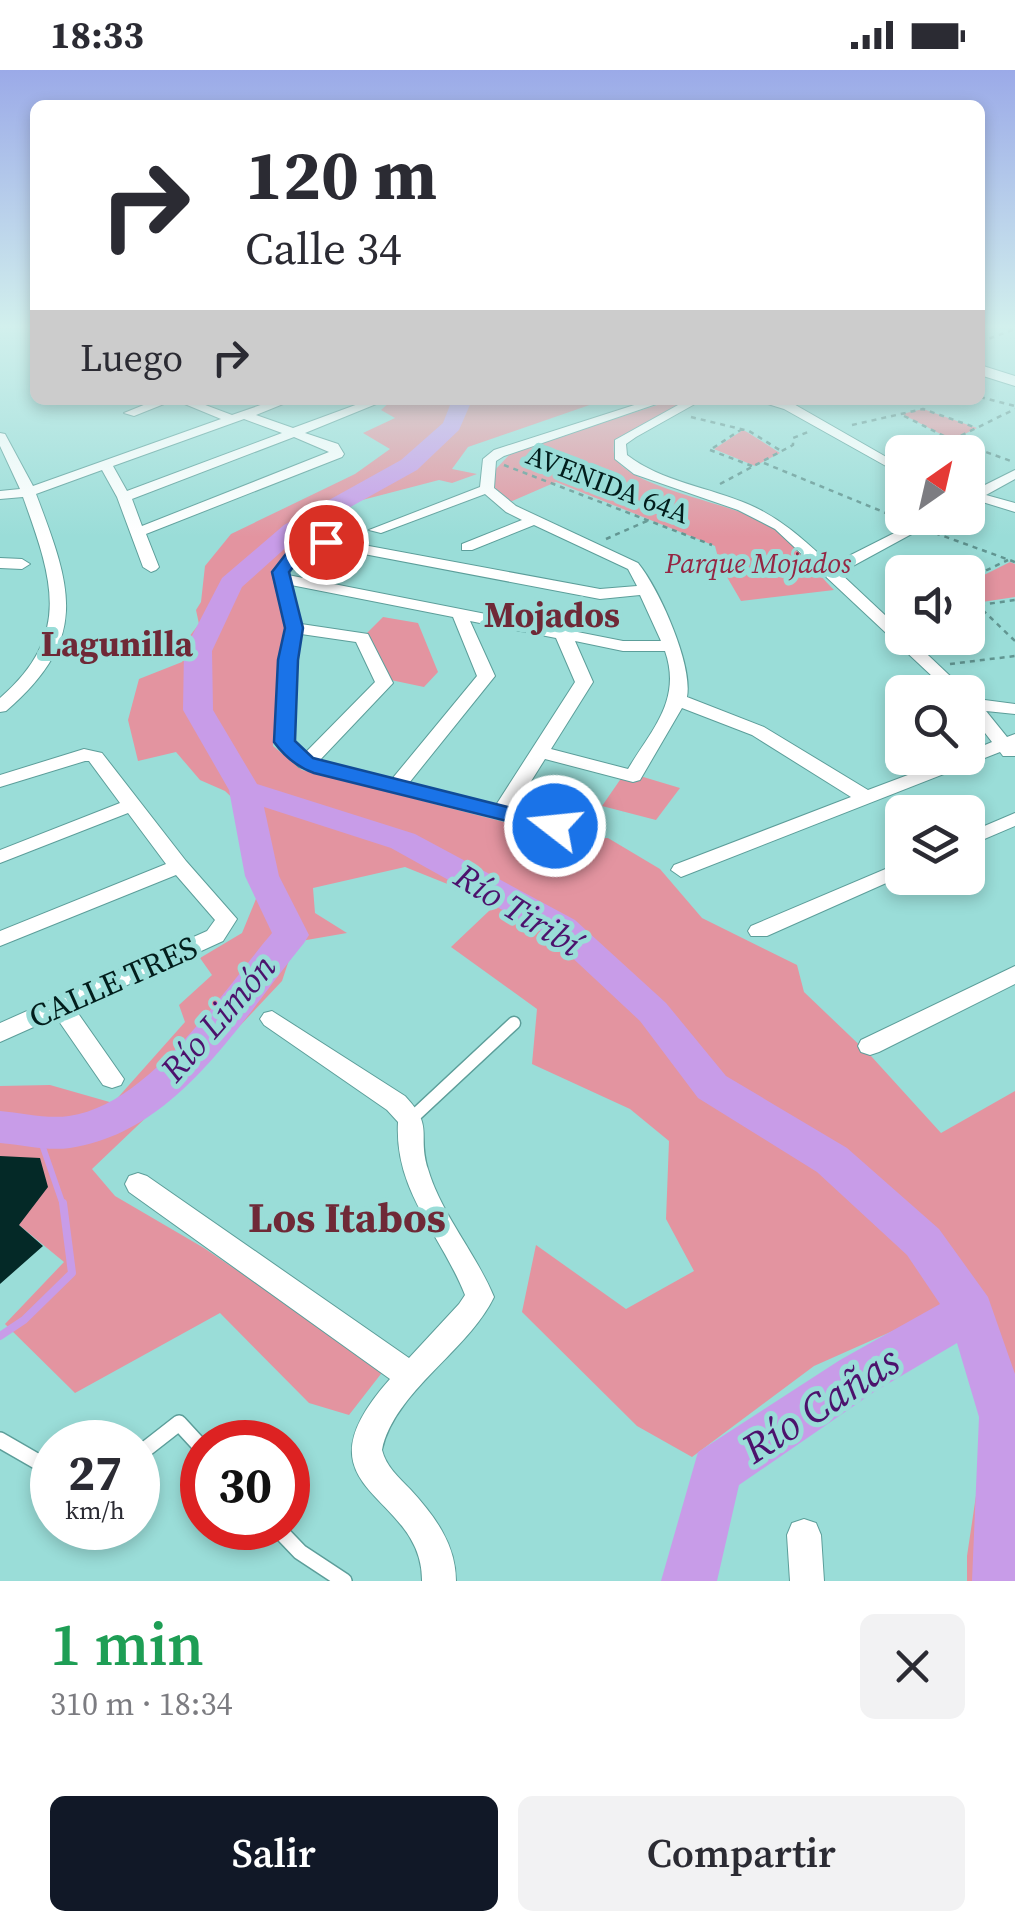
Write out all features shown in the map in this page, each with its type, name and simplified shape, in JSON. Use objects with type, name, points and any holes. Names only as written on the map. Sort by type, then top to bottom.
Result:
[{"type":"street","points":[[130,414],[154,405]]},
{"type":"street","points":[[140,532],[337,454],[333,448],[294,433],[197,405]]},
{"type":"street","points":[[0,495],[28,492],[272,405]]},
{"type":"street","points":[[124,496],[367,405]]},
{"type":"street","points":[[487,489],[490,459],[498,453],[647,405]]},
{"type":"street","points":[[686,405],[630,434],[620,443],[620,456],[639,471],[780,526],[939,675]]},
{"type":"street","points":[[784,405],[885,462]]},
{"type":"street","points":[[0,437],[28,492],[57,594],[58,620],[48,655],[36,674],[0,707]]},
{"type":"street","points":[[106,466],[124,496],[151,566]]},
{"type":"street","points":[[985,489],[1015,474]]},
{"type":"street","points":[[487,489],[512,509],[633,566],[680,667],[682,691],[634,776],[541,752]]},
{"type":"street","points":[[376,530],[487,489]]},
{"type":"street","points":[[985,500],[1015,508]]},
{"type":"street","points":[[467,548],[534,520]]},
{"type":"street","points":[[830,572],[902,535]]},
{"type":"street","points":[[581,833],[306,763],[284,742],[288,660],[294,628],[280,578],[285,563],[318,542],[600,594],[645,590]]},
{"type":"street","points":[[0,563],[22,564]]},
{"type":"street","points":[[280,578],[623,646],[670,646]]},
{"type":"street","points":[[398,786],[486,676],[458,611]]},
{"type":"street","points":[[294,628],[362,638],[384,683],[306,763]]},
{"type":"street","points":[[502,811],[584,682],[562,634]]},
{"type":"street","points":[[678,700],[758,731],[867,798]]},
{"type":"street","points":[[985,703],[1015,709]]},
{"type":"street","points":[[681,870],[1011,747],[985,719]]},
{"type":"street","points":[[0,780],[84,756],[94,757],[179,866],[0,939]]},
{"type":"street","points":[[0,857],[132,806]]},
{"type":"street","points":[[985,832],[1015,819]]},
{"type":"street","name":"CALLE TRES","points":[[0,1033],[215,936],[226,919],[179,866]]},
{"type":"street","points":[[759,931],[885,875]]},
{"type":"street","points":[[870,1046],[1015,974]]},
{"type":"street","points":[[61,1006],[112,1079]]},
{"type":"street","points":[[272,1019],[396,1103],[411,1119],[408,1140],[413,1166],[430,1210],[475,1280],[480,1297],[469,1318],[412,1377],[370,1430],[366,1451],[376,1476],[438,1554],[439,1581]]},
{"type":"street","points":[[138,1184],[412,1377]]},
{"type":"street","points":[[804,1535],[806,1581]]},
{"type":"lane","points":[[411,1119],[514,1023]]},
{"type":"lane","points":[[160,1438],[180,1424]]},
{"type":"lane","points":[[0,1440],[30,1457]]},
{"type":"lane","points":[[298,1550],[344,1581]]},
{"type":"path","points":[[985,399],[1015,408]]},
{"type":"path","points":[[963,435],[1015,408]]},
{"type":"path","points":[[703,493],[783,452],[799,435],[923,410],[978,428]]},
{"type":"path","points":[[671,413],[742,429],[783,452]]},
{"type":"path","points":[[902,414],[942,435]]},
{"type":"path","points":[[742,429],[710,450],[755,468]]},
{"type":"path","points":[[985,452],[1015,462]]},
{"type":"path","name":"AVENIDA 64A","points":[[490,459],[712,545]]},
{"type":"path","points":[[764,463],[885,513]]},
{"type":"path","points":[[591,546],[647,521]]},
{"type":"path","points":[[940,535],[1015,562]]},
{"type":"path","points":[[985,571],[1009,560]]},
{"type":"path","points":[[985,604],[1015,600]]},
{"type":"path","points":[[985,611],[1015,641]]},
{"type":"path","points":[[929,666],[1015,656]]},
{"type":"green space","points":[[386,405],[590,405],[468,447],[452,469],[477,474],[452,483],[439,480],[347,504],[318,521],[272,573],[288,623],[278,670],[273,746],[302,770],[570,839],[608,838],[660,869],[702,918],[797,965],[804,992],[871,1056],[941,1133],[1015,1091],[1015,1581],[967,1581],[967,1556],[1000,1335],[904,1326],[814,1366],[692,1457],[637,1426],[522,1312],[536,1245],[626,1309],[694,1271],[666,1219],[669,1141],[630,1109],[532,1064],[537,1009],[451,947],[490,910],[465,891],[405,867],[313,888],[315,913],[347,933],[295,942],[282,981],[219,1048],[92,1169],[115,1196],[204,1248],[384,1370],[349,1415],[309,1403],[220,1313],[75,1393],[5,1324],[64,1262],[19,1225],[0,1156],[0,1086],[50,1085],[113,1103],[185,1022],[179,1005],[212,975],[200,958],[242,933],[258,894],[242,807],[225,791],[200,780],[176,752],[138,761],[128,720],[139,679],[182,662],[185,642],[199,624],[196,610],[201,602],[205,566],[231,534],[355,474],[390,449],[363,433],[395,418],[381,410]]},
{"type":"green space","name":"Parque Mojados","points":[[658,405],[678,405],[614,440],[618,462],[646,481],[768,524],[795,546],[834,590],[741,601],[720,565],[715,546],[556,482],[510,502],[494,488],[494,471],[512,452]]},
{"type":"green space","points":[[923,409],[977,428],[962,435],[942,435],[902,414]]},
{"type":"green space","points":[[743,430],[780,453],[755,466],[714,449]]},
{"type":"green space","points":[[1010,562],[1015,564],[1015,597],[985,602],[985,574]]},
{"type":"green space","points":[[383,617],[418,623],[438,672],[424,687],[386,679],[364,636]]},
{"type":"green space","points":[[640,776],[680,788],[656,820],[602,806],[622,777],[637,781]]},
{"type":"building","points":[[0,1156],[40,1158],[48,1187],[19,1225],[43,1246],[0,1284]]},
{"type":"waterway","name":"Río Tiribí","points":[[245,790],[198,710],[198,651],[231,583],[292,530],[409,465],[452,426],[460,405]]},
{"type":"waterway","name":"Río Limón","points":[[0,1127],[70,1132],[102,1124],[133,1107],[192,1054],[291,935],[262,876],[245,790]]},
{"type":"waterway","name":"Río Tiribí","points":[[245,790],[403,841],[562,928],[653,1012],[712,1087],[832,1160],[923,1242],[971,1311]]},
{"type":"waterway","points":[[37,1130],[63,1205]]},
{"type":"waterway","points":[[0,1336],[24,1320],[72,1273],[63,1203]]},
{"type":"waterway","name":"Río Cañas","points":[[689,1581],[716,1470],[857,1376],[971,1311]]},
{"type":"waterway","name":"Río Tiribí","points":[[971,1311],[1004,1417],[1000,1581]]},
{"type":"district","name":"Mojados","points":[[552,615]]},
{"type":"district","name":"Lagunilla","points":[[117,644]]},
{"type":"district","name":"Los Itabos","points":[[347,1217]]},
{"type":"route","points":[[326,542],[307,546],[285,563],[280,572],[294,628],[288,660],[284,742],[306,763],[322,768],[555,826]]}]
